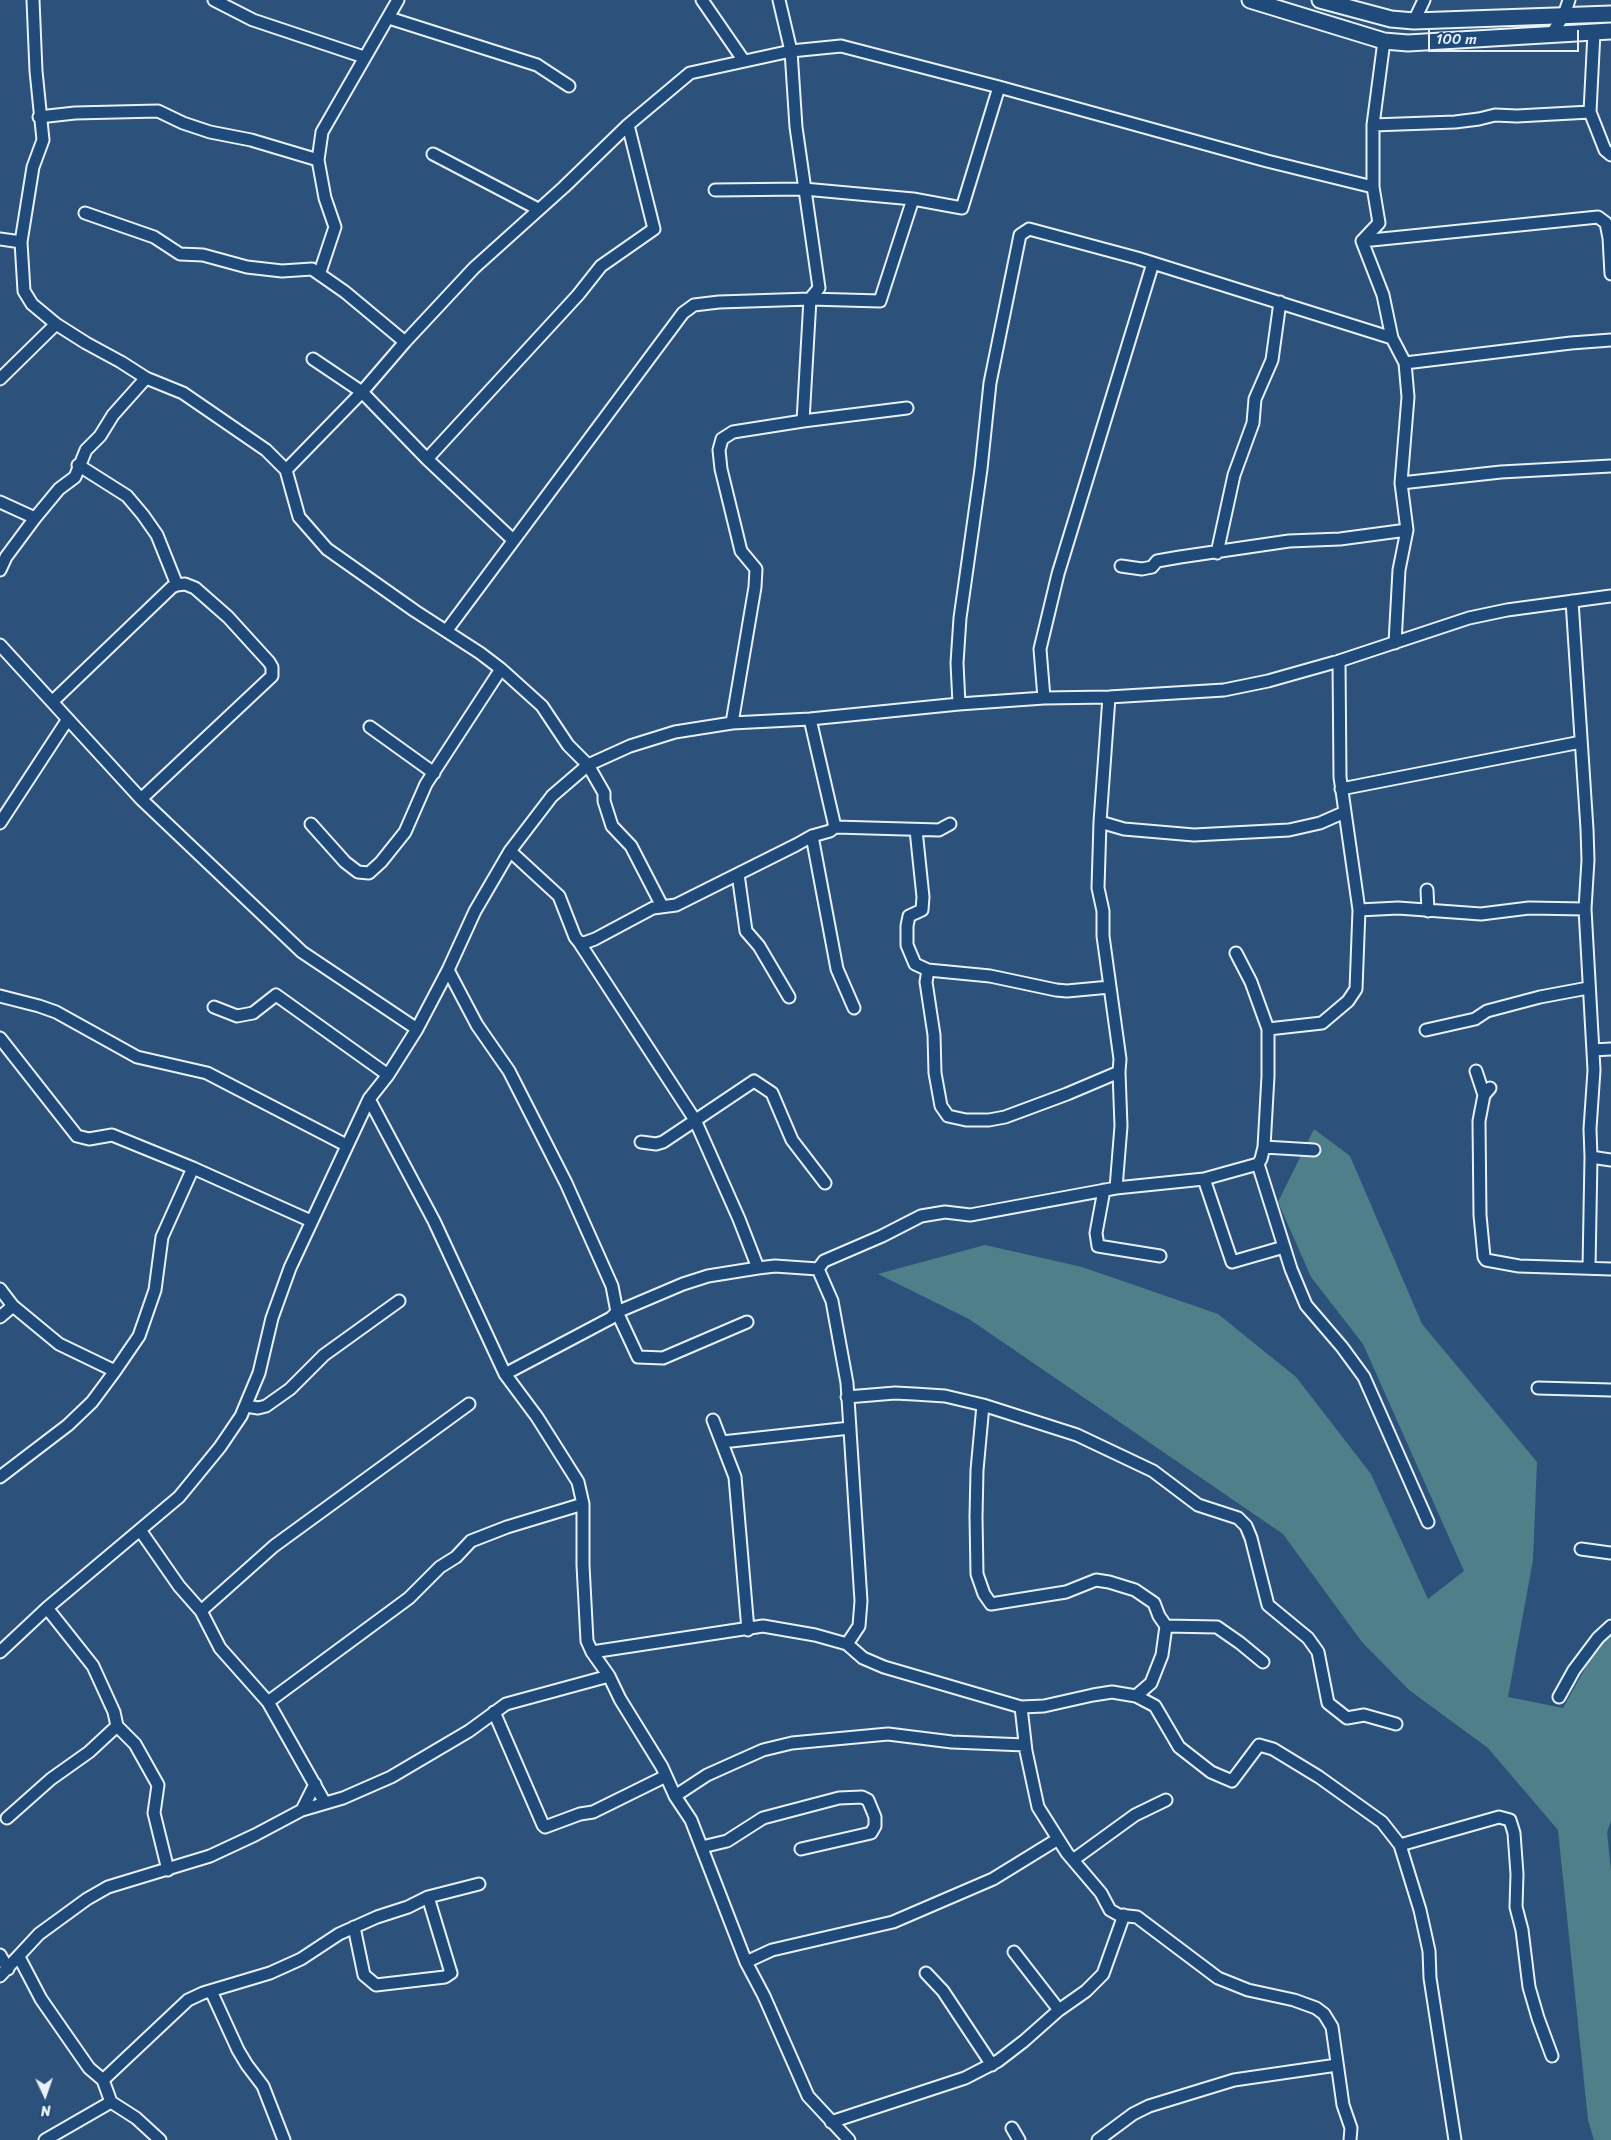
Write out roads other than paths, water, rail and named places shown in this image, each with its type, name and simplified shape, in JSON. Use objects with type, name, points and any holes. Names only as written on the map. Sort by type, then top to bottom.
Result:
[{"type":"street","points":[[33,0],[39,117],[43,140],[33,167],[21,242],[24,291],[32,304],[56,324],[146,378],[184,393],[266,450],[286,470],[299,517],[327,549],[501,669],[542,706],[568,745],[588,765],[604,793],[604,801],[612,826],[631,846],[662,906]]},
{"type":"street","points":[[214,0],[253,20],[364,57]]},
{"type":"street","points":[[320,272],[335,227],[326,198],[318,160],[322,132],[398,0]]},
{"type":"street","points":[[702,0],[744,61]]},
{"type":"street","points":[[778,0],[792,51],[796,128],[819,288],[810,299],[803,421]]},
{"type":"street","points":[[1250,0],[1384,41],[1408,43],[1611,31]]},
{"type":"street","points":[[1320,0],[1391,19],[1414,21],[1611,14]]},
{"type":"street","points":[[1414,21],[1424,0]]},
{"type":"street","points":[[1551,35],[1564,16],[1569,0]]},
{"type":"street","points":[[389,18],[537,65],[569,86]]},
{"type":"street","points":[[1594,32],[1590,112],[1605,150],[1611,155]]},
{"type":"street","points":[[1362,241],[1380,223],[1373,187],[1373,125],[1384,41]]},
{"type":"street","points":[[286,470],[362,392],[404,342],[474,268],[564,187],[628,125],[690,73],[792,51],[841,46],[999,87],[1267,161],[1373,187]]},
{"type":"street","points":[[715,190],[804,189],[913,199],[962,208],[999,87]]},
{"type":"street","points":[[39,117],[75,113],[158,112],[210,132],[251,140],[318,160]]},
{"type":"street","points":[[1373,125],[1455,122],[1495,115],[1590,112]]},
{"type":"street","points":[[427,459],[578,295],[601,266],[654,229],[628,125]]},
{"type":"street","points":[[433,154],[538,209]]},
{"type":"street","points":[[446,630],[683,313],[694,305],[810,299],[880,301],[913,199]]},
{"type":"street","points":[[85,213],[154,237],[180,254],[203,255],[247,267],[282,271],[312,269],[320,272],[404,342]]},
{"type":"street","points":[[1362,241],[1598,217],[1606,223],[1610,238],[1611,274]]},
{"type":"street","points":[[959,704],[957,662],[962,603],[981,469],[990,383],[1020,235],[1029,229],[1153,263],[1392,338]]},
{"type":"street","points":[[0,239],[21,242]]},
{"type":"street","points":[[1362,241],[1383,295],[1392,338],[1405,363],[1408,397],[1401,483],[1407,530],[1400,570],[1395,643]]},
{"type":"street","points":[[1044,698],[1040,649],[1058,574],[1153,263]]},
{"type":"street","points":[[1217,552],[1234,475],[1253,423],[1256,398],[1272,360],[1280,302]]},
{"type":"street","points":[[0,379],[56,324]]},
{"type":"street","points":[[1405,363],[1571,342],[1611,340]]},
{"type":"street","points":[[313,359],[362,392],[427,459],[513,540]]},
{"type":"street","points":[[0,570],[6,557],[35,518],[59,489],[75,477],[78,465],[86,450],[100,436],[123,402],[146,378]]},
{"type":"street","points":[[732,723],[755,587],[756,569],[741,551],[721,468],[719,450],[722,439],[733,432],[907,408]]},
{"type":"street","points":[[78,465],[126,496],[143,515],[157,535],[177,585]]},
{"type":"street","points":[[1401,483],[1501,472],[1611,466]]},
{"type":"street","points":[[0,502],[35,518]]},
{"type":"street","points":[[1120,566],[1142,569],[1152,567],[1157,561],[1289,541],[1340,539],[1407,530]]},
{"type":"street","points":[[53,701],[172,587],[177,585],[185,584],[195,588],[228,617],[269,662],[272,676],[141,799]]},
{"type":"street","points":[[0,1652],[47,1608],[189,1486],[220,1447],[241,1416],[259,1373],[275,1310],[292,1262],[369,1099],[388,1075],[417,1029],[448,970],[475,911],[510,851],[552,796],[588,765],[630,746],[675,732],[732,723],[810,719],[959,704],[1044,698],[1109,697],[1224,690],[1268,681],[1339,661],[1469,618],[1506,610],[1611,596]]},
{"type":"street","points":[[1572,601],[1588,860],[1585,909],[1594,1070],[1590,1129],[1592,1157],[1589,1268]]},
{"type":"street","points":[[0,646],[53,701],[141,799],[302,952],[417,1029]]},
{"type":"street","points":[[1268,1028],[1322,1023],[1348,1001],[1356,989],[1358,978],[1359,910],[1342,789],[1339,661]]},
{"type":"street","points":[[311,824],[345,862],[358,872],[369,873],[382,862],[405,832],[426,784],[501,669]]},
{"type":"street","points":[[1109,697],[1100,822],[1098,888],[1103,912],[1103,936],[1120,1059],[1118,1072],[1122,1126],[1110,1189],[1096,1233],[1098,1246],[1160,1256]]},
{"type":"street","points":[[0,823],[68,719]]},
{"type":"street","points":[[810,719],[835,827]]},
{"type":"street","points":[[370,727],[434,773]]},
{"type":"street","points":[[1342,789],[1581,742]]},
{"type":"street","points":[[1100,822],[1124,829],[1194,835],[1289,830],[1320,823],[1345,812]]},
{"type":"street","points":[[579,942],[589,942],[653,908],[676,905],[812,836],[830,831],[835,827],[939,830],[950,824]]},
{"type":"street","points":[[916,830],[923,897],[922,910],[909,916],[906,926],[907,945],[915,964],[928,970],[990,976],[1056,990],[1067,991],[1110,987]]},
{"type":"street","points":[[812,836],[837,969],[854,1008]]},
{"type":"street","points":[[510,851],[559,896],[575,937],[695,1120],[739,1219],[758,1268]]},
{"type":"street","points":[[738,874],[746,930],[759,946],[789,997]]},
{"type":"street","points":[[1427,890],[1428,911]]},
{"type":"street","points":[[1359,910],[1398,908],[1481,914],[1529,908],[1585,909]]},
{"type":"street","points":[[818,1269],[824,1261],[882,1236],[921,1216],[944,1212],[970,1215],[1110,1189],[1204,1180],[1258,1164],[1264,1147],[1268,1076],[1268,1028],[1236,953]]},
{"type":"street","points":[[448,970],[477,1025],[509,1071],[550,1150],[612,1286],[617,1312],[638,1357],[663,1358],[748,1322]]},
{"type":"street","points":[[928,970],[926,982],[934,1035],[940,1106],[948,1116],[971,1120],[1005,1117],[1067,1094],[1118,1072]]},
{"type":"street","points":[[1426,1030],[1475,1019],[1487,1011],[1540,996],[1588,988]]},
{"type":"street","points":[[214,1007],[237,1016],[253,1014],[276,995],[388,1075]]},
{"type":"street","points":[[0,996],[56,1012],[136,1057],[207,1073],[346,1145]]},
{"type":"street","points":[[0,1038],[77,1136],[89,1139],[112,1135],[193,1168],[311,1221]]},
{"type":"street","points":[[1593,1050],[1611,1049]]},
{"type":"street","points":[[1476,1071],[1487,1092],[1479,1125],[1480,1215],[1484,1257],[1486,1260],[1519,1266],[1611,1269]]},
{"type":"street","points":[[641,1142],[656,1144],[663,1142],[754,1081],[760,1083],[772,1094],[792,1140],[825,1183]]},
{"type":"street","points":[[369,1099],[434,1221],[505,1374],[537,1417],[578,1482],[583,1504],[583,1565],[587,1640],[592,1652],[609,1676],[620,1699],[666,1776],[675,1796],[691,1820],[746,1962],[764,1996],[808,2096],[849,2140]]},
{"type":"street","points":[[1264,1147],[1314,1150]]},
{"type":"street","points":[[1592,1157],[1611,1160]]},
{"type":"street","points":[[1258,1164],[1284,1248],[1306,1305],[1342,1346],[1364,1377],[1428,1522]]},
{"type":"street","points":[[0,1477],[68,1425],[92,1402],[139,1336],[155,1290],[162,1236],[193,1168]]},
{"type":"street","points":[[1204,1180],[1232,1262],[1284,1248]]},
{"type":"street","points":[[505,1374],[611,1318],[617,1312],[683,1284],[708,1276],[775,1266],[818,1269]]},
{"type":"street","points":[[818,1269],[832,1301],[847,1383],[861,1601],[860,1626],[847,1644]]},
{"type":"street","points":[[0,1289],[13,1306],[59,1344],[115,1371]]},
{"type":"street","points":[[246,1406],[258,1408],[266,1406],[290,1389],[324,1355],[399,1301]]},
{"type":"street","points":[[0,1317],[13,1306]]},
{"type":"street","points":[[1538,1388],[1611,1390]]},
{"type":"street","points":[[847,1397],[895,1393],[914,1394],[945,1396],[983,1405],[1077,1435],[1153,1471],[1198,1505],[1238,1518],[1246,1526],[1251,1538],[1268,1605],[1308,1638],[1318,1652],[1328,1703],[1347,1718],[1364,1715],[1396,1724]]},
{"type":"street","points":[[201,1611],[274,1546],[469,1404]]},
{"type":"street","points":[[983,1405],[977,1470],[977,1574],[984,1594],[991,1604],[1066,1592],[1096,1580],[1136,1590],[1154,1604],[1166,1626],[1162,1654],[1151,1683],[1136,1696]]},
{"type":"street","points":[[712,1420],[735,1477],[748,1630]]},
{"type":"street","points":[[722,1442],[850,1428]]},
{"type":"street","points":[[268,1702],[409,1598],[440,1567],[456,1557],[471,1541],[507,1527],[583,1504]]},
{"type":"street","points":[[140,1530],[179,1586],[201,1611],[220,1648],[268,1702],[325,1803]]},
{"type":"street","points":[[1581,1549],[1611,1553]]},
{"type":"street","points":[[47,1608],[93,1666],[114,1712],[117,1726],[136,1744],[158,1785],[154,1813],[168,1870]]},
{"type":"street","points":[[592,1652],[622,1646],[748,1630],[763,1626],[814,1635],[847,1644],[863,1658],[884,1667],[1021,1707],[1044,1706],[1093,1694],[1112,1692],[1136,1696],[1155,1706],[1179,1747],[1211,1772],[1232,1781],[1259,1745],[1273,1749],[1326,1782],[1382,1822],[1400,1845],[1420,1910],[1429,1951],[1430,1978],[1455,2140]]},
{"type":"street","points":[[1166,1626],[1218,1627],[1263,1662]]},
{"type":"street","points":[[1559,1697],[1574,1670],[1598,1638],[1611,1626]]},
{"type":"street","points":[[4,1972],[39,1934],[87,1899],[108,1887],[168,1870],[225,1849],[302,1810],[343,1798],[391,1777],[469,1731],[506,1704],[609,1676]]},
{"type":"street","points":[[1021,1707],[1025,1745],[1038,1807],[1058,1840],[1101,1893],[1110,1910],[1142,1920],[1218,1978],[1248,1990],[1294,2000],[1316,2008],[1324,2014],[1332,2026],[1343,2104],[1351,2128],[1350,2140]]},
{"type":"street","points":[[494,1712],[545,1827],[580,1814],[593,1812],[666,1776]]},
{"type":"street","points":[[7,1818],[32,1794],[89,1752],[117,1726]]},
{"type":"street","points":[[675,1796],[707,1776],[736,1762],[763,1750],[792,1743],[888,1734],[952,1742],[1025,1745]]},
{"type":"street","points":[[302,1810],[315,1784]]},
{"type":"street","points":[[702,1847],[727,1841],[764,1818],[839,1798],[862,1797],[868,1800],[875,1826],[871,1833],[801,1849]]},
{"type":"street","points":[[1073,1860],[1134,1815],[1166,1800]]},
{"type":"street","points":[[1400,1845],[1499,1817],[1510,1820],[1514,1833],[1516,1907],[1522,1930],[1529,1987],[1552,2056]]},
{"type":"street","points":[[746,1962],[772,1950],[893,1922],[993,1879],[1058,1840]]},
{"type":"street","points":[[103,2080],[188,2000],[270,1973],[301,1959],[339,1934],[377,1917],[408,1907],[428,1897],[479,1884]]},
{"type":"street","points":[[354,1927],[364,1975],[376,1985],[445,1977],[451,1973],[428,1897]]},
{"type":"street","points":[[831,2122],[965,2078],[992,2065],[1024,2042],[1059,2010],[1086,1991],[1104,1974],[1124,1915]]},
{"type":"street","points":[[1014,1952],[1059,2010]]},
{"type":"street","points":[[0,1955],[4,1972]]},
{"type":"street","points":[[19,1957],[41,1999],[89,2068],[103,2080],[111,2102],[136,2118],[160,2140]]},
{"type":"street","points":[[926,1973],[944,1991],[992,2065]]},
{"type":"street","points":[[211,1991],[242,2058],[263,2086],[284,2140]]},
{"type":"street","points":[[1098,2140],[1133,2114],[1149,2106],[1234,2080],[1338,2065]]},
{"type":"street","points":[[45,2140],[111,2102]]},
{"type":"street","points":[[1012,2128],[1019,2140]]}]
